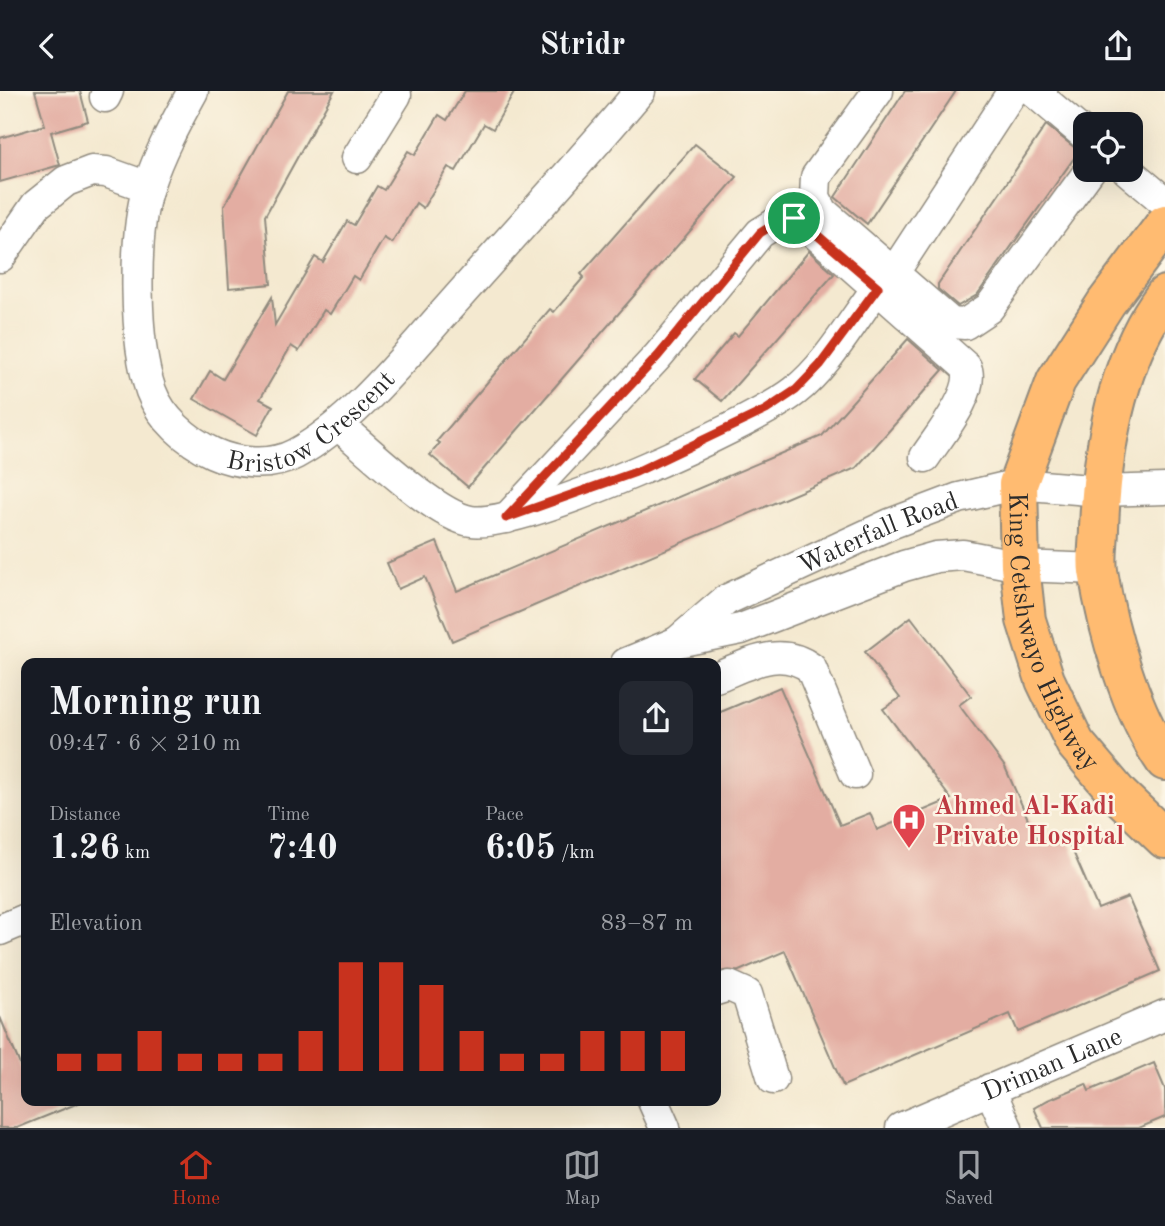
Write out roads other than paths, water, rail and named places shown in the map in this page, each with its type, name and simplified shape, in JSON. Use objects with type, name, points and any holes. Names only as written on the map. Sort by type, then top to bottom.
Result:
[{"type":"main road","name":"King Cetshwayo Highway","points":[[1165,224],[1106,303],[1056,381],[1018,484],[1020,566],[1026,620],[1045,680],[1075,743],[1120,796],[1165,839]]},
{"type":"main road","name":"King Cetshwayo Highway","points":[[1165,295],[1140,335],[1124,375],[1113,417],[1101,491],[1098,569],[1129,694],[1165,761]]},
{"type":"street","name":"Bristow Crescent","points":[[193,91],[168,137],[148,187],[141,225],[141,354],[152,393],[174,426],[198,446],[226,459],[259,463],[293,456],[338,425],[414,346],[640,91]]},
{"type":"street","points":[[878,91],[816,177],[814,188],[823,212],[969,373],[963,399],[925,457]]},
{"type":"street","points":[[338,425],[421,493],[459,518],[472,521],[506,518],[636,472],[766,410],[796,390],[820,365],[885,281],[1013,91]]},
{"type":"street","points":[[1033,91],[1073,125]]},
{"type":"street","points":[[357,158],[394,92]]},
{"type":"street","points":[[0,257],[36,205],[66,181],[92,171],[106,172],[148,187]]},
{"type":"street","points":[[506,518],[658,356],[760,233],[771,224],[786,217],[802,222],[885,281],[951,323],[965,324],[975,320],[989,308],[1081,182]]},
{"type":"street","points":[[1141,182],[1165,202]]},
{"type":"street","name":"Waterfall Road","points":[[677,642],[726,600],[959,498],[1018,484],[1101,491],[1165,489]]},
{"type":"street","name":"Waterfall Road","points":[[638,658],[677,642],[741,629],[904,566],[936,558],[963,555],[1020,566],[1098,569]]},
{"type":"street","points":[[721,675],[769,657],[784,655],[799,659],[811,668],[855,774]]},
{"type":"street","points":[[0,930],[21,921]]},
{"type":"street","points":[[721,988],[729,986],[747,994],[773,1079]]},
{"type":"street","name":"Driman Lane","points":[[901,1128],[1165,1015]]},
{"type":"street","points":[[990,1089],[1007,1128]]},
{"type":"street","points":[[655,1106],[665,1128]]},
{"type":"place","name":"Ahmed Al-Kadi Private Hospital","points":[[909,850]]}]
